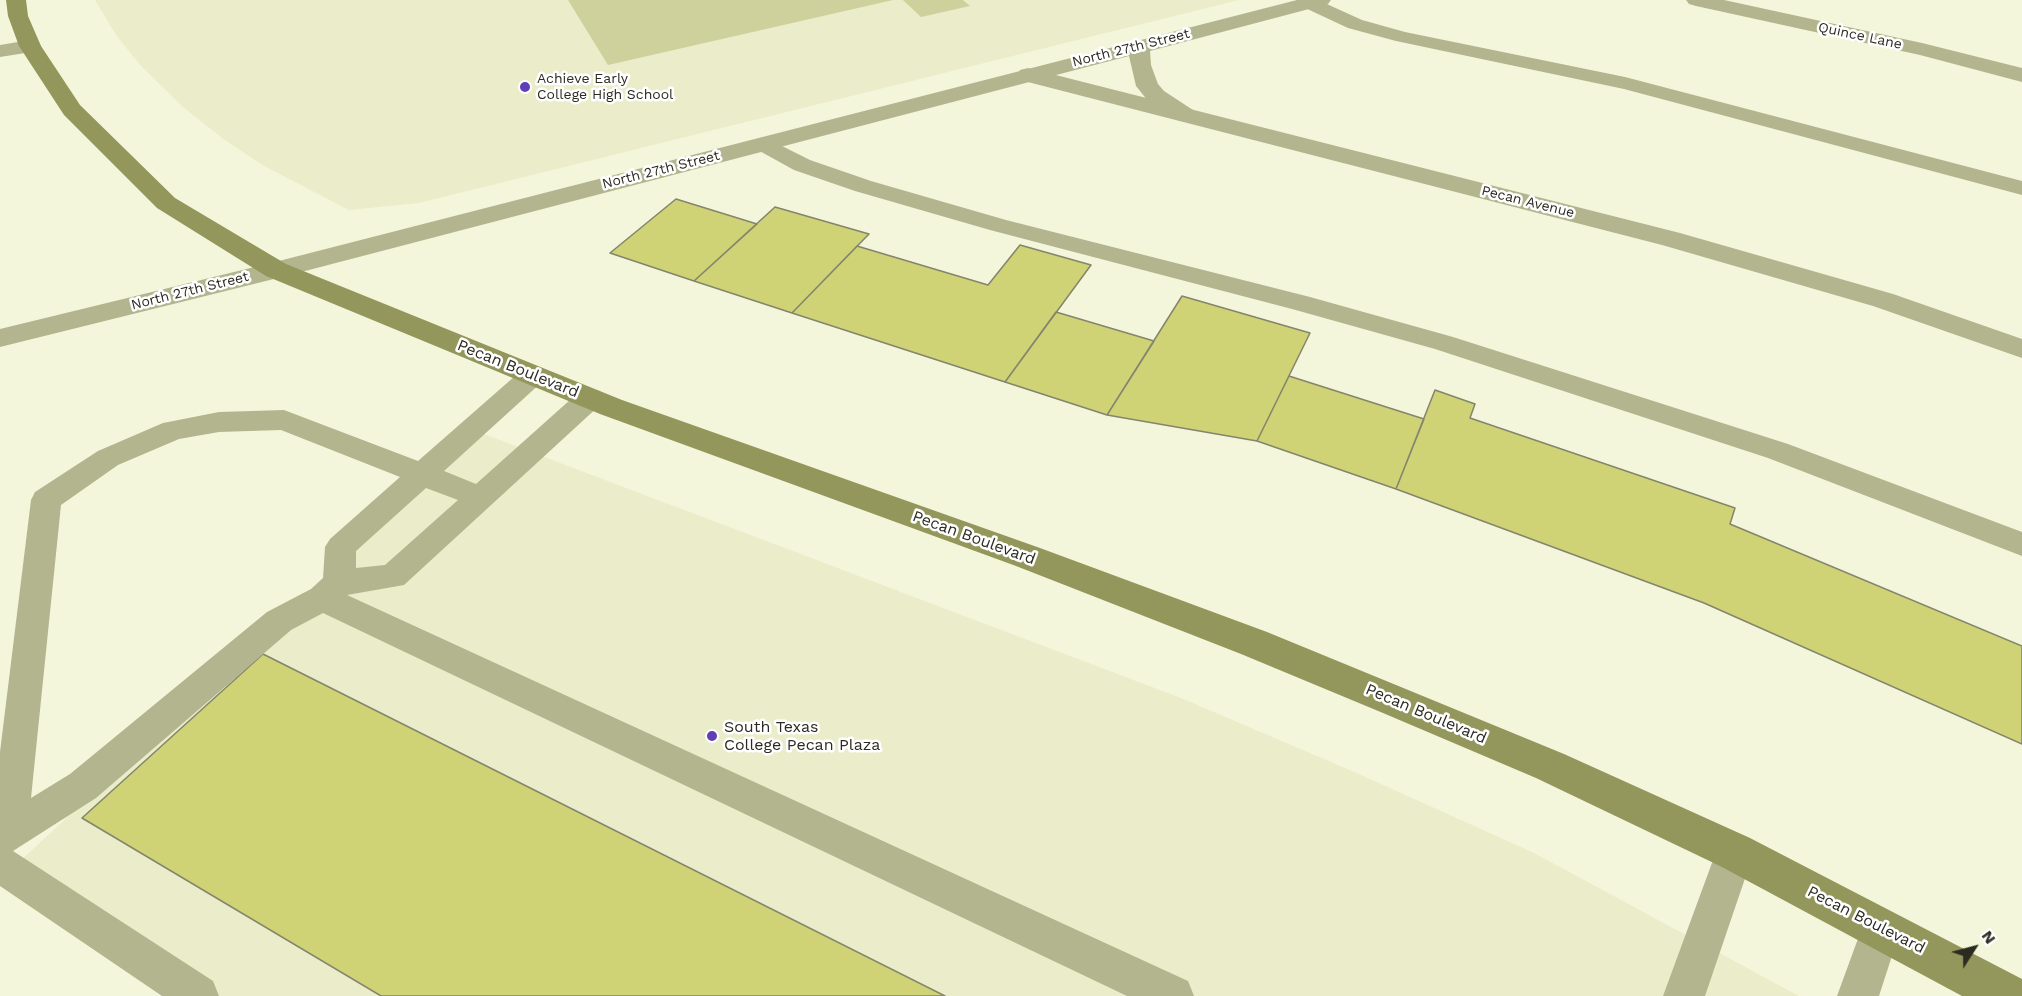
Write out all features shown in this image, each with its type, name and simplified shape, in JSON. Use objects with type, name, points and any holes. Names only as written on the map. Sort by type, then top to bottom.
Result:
[{"type":"main road","name":"Pecan Boulevard","points":[[16,0],[18,16],[30,46],[72,110],[166,203],[276,270],[590,398],[1028,557],[1254,643],[1550,766],[1735,852],[2008,996]]},
{"type":"street","name":"Quince Lane","points":[[1696,0],[1922,49],[2022,75]]},
{"type":"street","name":"North 27th Street","points":[[0,338],[276,270],[1315,1]]},
{"type":"street","points":[[0,51],[30,46]]},
{"type":"street","points":[[1139,46],[1140,65],[1147,86],[1156,96],[1185,115]]},
{"type":"street","name":"Pecan Avenue","points":[[1028,75],[1671,239],[1883,300],[2022,349]]},
{"type":"lane","points":[[1315,1],[1355,24],[1402,37],[1635,86],[2022,188]]},
{"type":"lane","points":[[764,144],[802,165],[863,186],[998,225],[1301,303],[1444,343],[1619,398],[1778,451],[2022,544]]},
{"type":"lane","points":[[330,590],[341,547],[533,375]]},
{"type":"lane","points":[[3,845],[83,786],[279,621],[330,590],[393,576],[590,398]]},
{"type":"lane","points":[[3,845],[46,500],[108,458],[173,430],[219,422],[284,420],[480,497]]},
{"type":"lane","points":[[330,590],[1173,996]]},
{"type":"lane","points":[[3,845],[198,996]]},
{"type":"lane","points":[[1684,996],[1735,852]]},
{"type":"lane","points":[[1858,996],[1881,928]]},
{"type":"shaded area","name":"Achieve Early College High School","points":[[95,0],[1239,0],[419,203],[349,210],[264,166],[222,138],[183,107],[141,66],[116,35]]},
{"type":"shaded area","points":[[568,0],[893,0],[608,65]]},
{"type":"shaded area","points":[[903,0],[963,0],[970,6],[921,17]]},
{"type":"shaded area","name":"South Texas College Pecan Plaza","points":[[481,433],[1181,698],[1359,774],[1534,853],[1799,996],[182,996],[5,875]]},
{"type":"building","points":[[676,199],[757,224],[694,281],[610,253]]},
{"type":"building","points":[[775,207],[869,234],[792,313],[694,281]]},
{"type":"building","points":[[1020,245],[1091,265],[1005,382],[792,313],[857,246],[988,285]]},
{"type":"building","points":[[1182,296],[1310,333],[1257,441],[1107,415]]},
{"type":"building","points":[[1056,312],[1154,341],[1107,415],[1005,382]]},
{"type":"building","points":[[1289,376],[1424,419],[1396,489],[1257,441]]},
{"type":"building","points":[[1435,390],[1475,404],[1470,418],[1735,508],[1730,524],[2022,646],[2022,744],[1704,603],[1396,489]]},
{"type":"building","points":[[263,654],[945,996],[381,996],[82,818]]},
{"type":"place","name":"Achieve Early College High School","points":[[525,87]]},
{"type":"place","name":"South Texas College Pecan Plaza","points":[[712,736]]}]
